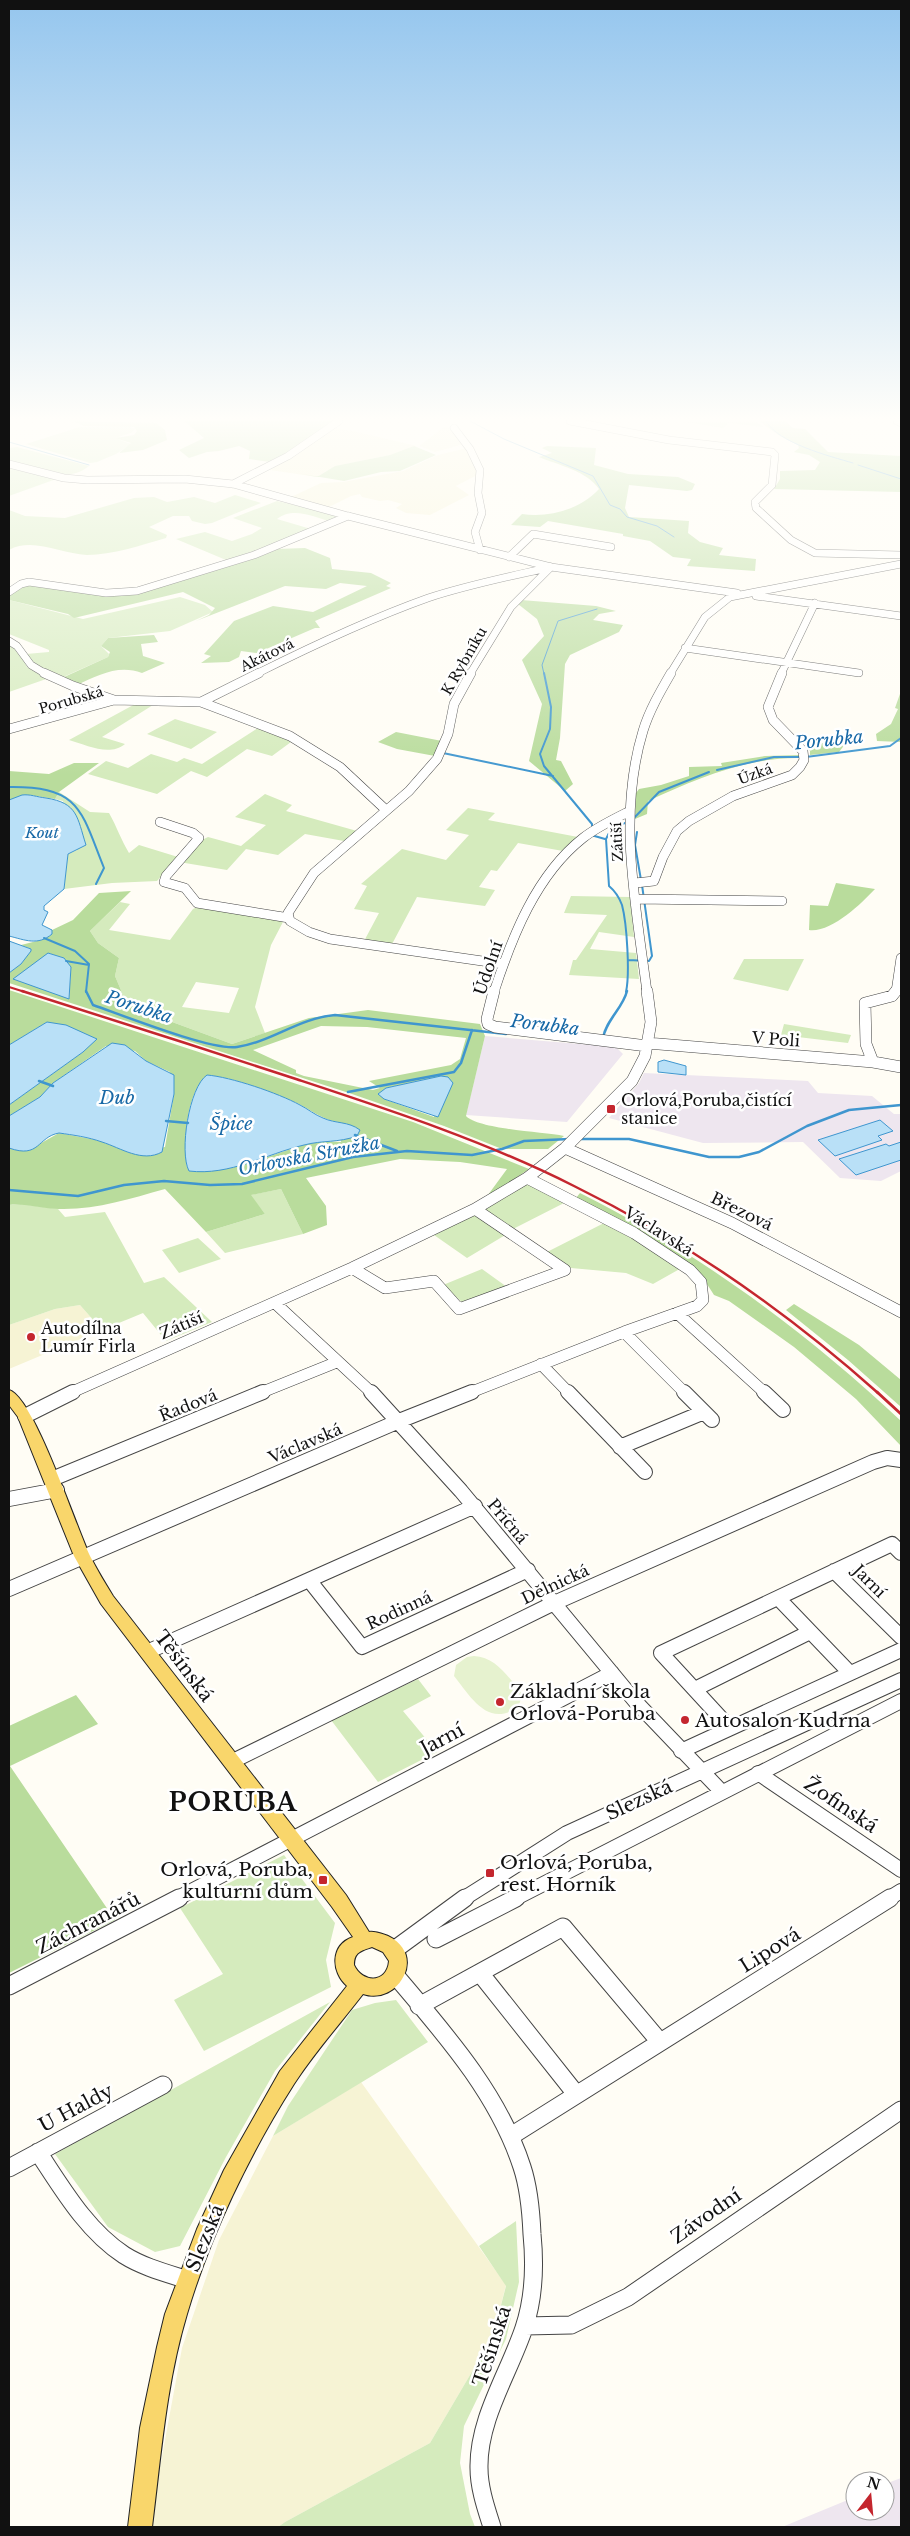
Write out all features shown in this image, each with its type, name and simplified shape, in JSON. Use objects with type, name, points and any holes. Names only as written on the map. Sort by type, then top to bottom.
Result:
[{"type":"main road","name":"Těšínská","points":[[9,1395],[25,1416],[82,1556],[107,1600],[344,1908],[364,1940]]},
{"type":"main road","points":[[364,1940],[381,1941],[394,1950],[398,1962],[395,1975],[390,1980],[375,1987],[359,1985],[347,1976],[343,1962],[350,1948],[364,1940]]},
{"type":"main road","name":"Slezská","points":[[140,2527],[151,2428],[168,2347],[188,2280],[231,2177],[287,2077],[359,1985]]},
{"type":"street","points":[[9,592],[25,582],[106,593],[137,591],[254,555],[292,539]]},
{"type":"street","points":[[439,539],[551,567],[604,576],[901,616]]},
{"type":"street","points":[[477,539],[480,550]]},
{"type":"street","points":[[509,557],[528,539]]},
{"type":"street","points":[[563,539],[611,548]]},
{"type":"street","points":[[790,539],[804,549],[815,552],[901,555]]},
{"type":"street","name":"Zátiší","points":[[25,1416],[110,1374],[275,1303],[475,1210],[527,1178],[565,1148],[632,1081],[645,1056],[651,1022],[630,843],[630,811],[634,770],[643,731],[658,697],[685,648],[708,611],[720,602],[743,594],[901,564]]},
{"type":"street","name":"Akátová","points":[[201,702],[272,666],[369,621],[428,598],[476,584],[551,567]]},
{"type":"street","name":"K Rybníku","points":[[289,918],[288,914],[293,902],[314,873],[408,791],[438,759],[450,729],[454,704],[472,670],[511,607],[551,567]]},
{"type":"street","name":"Úzká","points":[[635,883],[654,881],[663,857],[677,831],[689,820],[733,796],[792,775],[800,767],[804,760],[803,750],[773,720],[768,707],[786,662],[815,603]]},
{"type":"street","points":[[9,641],[18,645],[33,667],[77,688],[114,700]]},
{"type":"street","points":[[685,648],[859,673]]},
{"type":"street","name":"Porubská","points":[[9,729],[114,700],[201,702]]},
{"type":"street","points":[[201,702],[290,736],[340,767],[386,810]]},
{"type":"street","name":"Údolní","points":[[630,811],[583,838],[562,858],[543,883],[526,913],[503,964],[489,1011],[488,1024],[510,1030],[647,1045]]},
{"type":"street","points":[[160,822],[193,832],[199,838],[166,876],[164,882],[185,888],[197,904],[289,918],[290,921],[309,932],[330,938],[503,964]]},
{"type":"street","points":[[637,899],[782,901]]},
{"type":"street","points":[[873,1062],[866,1044],[865,1003],[872,1000],[890,998],[896,994],[901,958]]},
{"type":"street","name":"V Poli","points":[[647,1045],[873,1062],[901,1067]]},
{"type":"street","name":"Březová","points":[[565,1148],[732,1223],[901,1312]]},
{"type":"street","name":"Václavská","points":[[9,1589],[399,1421],[541,1364],[697,1306],[703,1300],[701,1282],[690,1270],[634,1233],[527,1178]]},
{"type":"street","points":[[352,1268],[385,1288],[434,1282],[459,1309],[565,1270],[475,1210]]},
{"type":"street","name":"Příčná","points":[[275,1303],[399,1421],[475,1506],[528,1570],[552,1604],[612,1673],[681,1751],[704,1770],[722,1791]]},
{"type":"street","points":[[677,1312],[783,1410]]},
{"type":"street","points":[[620,1447],[708,1416],[624,1332]]},
{"type":"street","name":"Řadová","points":[[9,1499],[54,1484],[337,1362]]},
{"type":"street","points":[[541,1364],[645,1472]]},
{"type":"street","name":"Dělnická","points":[[231,1762],[552,1604],[864,1466],[885,1458],[894,1457],[901,1460]]},
{"type":"street","points":[[147,1652],[475,1506]]},
{"type":"street","name":"Jarní","points":[[695,1689],[661,1653],[892,1544],[901,1553]]},
{"type":"street","name":"Rodinná","points":[[309,1580],[362,1647],[528,1570]]},
{"type":"street","name":"Jarní","points":[[834,1571],[901,1637]]},
{"type":"street","points":[[778,1598],[850,1673]]},
{"type":"street","points":[[730,1728],[695,1689],[810,1632]]},
{"type":"street","points":[[681,1751],[901,1650]]},
{"type":"street","name":"Jarní","points":[[291,1839],[612,1673]]},
{"type":"street","name":"Slezská","points":[[394,1950],[460,1902],[567,1834],[901,1680]]},
{"type":"street","name":"Slezská","points":[[436,1939],[901,1701]]},
{"type":"street","name":"Žofinská","points":[[758,1774],[901,1870]]},
{"type":"street","name":"Záchranářů","points":[[9,1986],[291,1839]]},
{"type":"street","name":"Lipová","points":[[511,2136],[901,1891]]},
{"type":"street","points":[[419,2006],[563,1927],[660,2042]]},
{"type":"street","points":[[480,1974],[576,2094]]},
{"type":"street","name":"Těšínská","points":[[395,1975],[485,2091],[511,2136],[523,2168],[531,2204],[534,2263],[525,2326],[482,2438],[478,2467],[482,2492],[492,2527]]},
{"type":"street","name":"U Haldy","points":[[9,2168],[163,2085]]},
{"type":"street","name":"Závodní","points":[[525,2326],[571,2325],[628,2297],[701,2245],[901,2110]]},
{"type":"street","points":[[38,2152],[80,2212],[122,2254],[146,2266],[188,2280]]},
{"type":"shaded area","points":[[485,1036],[616,1047],[623,1054],[567,1122],[466,1115]]},
{"type":"shaded area","points":[[644,1073],[808,1081],[818,1093],[872,1096],[894,1114],[901,1114],[901,1171],[881,1181],[840,1178],[803,1142],[703,1143],[609,1118],[639,1083]]},
{"type":"shaded area","points":[[80,1305],[102,1330],[9,1369],[9,1325],[55,1309]]},
{"type":"shaded area","points":[[361,2082],[506,2285],[493,2336],[430,2443],[278,2527],[153,2527],[153,2505],[182,2348],[219,2240],[273,2136]]},
{"type":"shaded area","points":[[901,2478],[901,2527],[782,2527],[845,2501],[845,2521],[895,2521],[895,2480]]},
{"type":"green space","points":[[9,539],[161,539],[97,555],[77,554],[28,545],[18,546],[9,550]]},
{"type":"green space","points":[[177,539],[227,539],[232,541],[237,539],[292,539],[226,560]]},
{"type":"green space","points":[[641,539],[696,539],[723,548],[719,555],[756,559],[755,571],[687,566],[691,559],[673,557],[650,541]]},
{"type":"green space","points":[[305,548],[330,558],[332,569],[371,573],[391,583],[386,586],[391,588],[315,621],[320,628],[315,628],[257,653],[241,651],[239,657],[229,662],[201,663],[211,656],[204,654],[234,621],[273,606],[313,612],[367,586],[340,583],[326,589],[285,586],[196,621],[209,615],[215,608],[183,592],[74,618],[68,614],[9,600],[9,594],[26,583],[128,593],[276,549]]},
{"type":"green space","points":[[180,597],[205,605],[213,612],[170,631],[108,638],[101,646],[109,654],[108,657],[61,678],[32,665],[26,654],[49,652],[49,650],[9,634],[9,600],[83,619]]},
{"type":"green space","points":[[521,600],[596,606],[616,611],[599,614],[593,620],[623,625],[619,632],[570,655],[565,664],[560,738],[556,760],[561,761],[573,784],[565,791],[529,761],[542,704],[522,660],[544,636],[537,619],[518,604]]},
{"type":"green space","points":[[154,635],[158,642],[141,644],[143,656],[165,663],[142,673],[125,670],[109,672],[77,685],[62,678],[108,657],[110,652],[101,646],[108,638]]},
{"type":"green space","points":[[9,643],[20,652],[27,667],[49,678],[9,692]]},
{"type":"green space","points":[[901,691],[901,742],[877,741],[876,734],[891,724],[898,709],[895,708]]},
{"type":"green space","points":[[137,703],[153,705],[102,737],[125,744],[119,748],[112,750],[98,749],[69,740]]},
{"type":"green space","points":[[175,719],[217,732],[191,749],[147,734]]},
{"type":"green space","points":[[261,726],[291,742],[272,756],[247,749],[207,777],[191,771],[157,794],[88,774],[106,761],[128,768],[151,754],[177,762],[184,758],[202,764]]},
{"type":"green space","points":[[396,732],[442,741],[435,756],[397,749],[378,742]]},
{"type":"green space","points":[[849,739],[839,752],[810,755],[810,751],[805,746]]},
{"type":"green space","points":[[801,755],[800,758],[761,761],[741,765],[703,777],[648,801],[647,814],[635,819],[636,793],[639,789],[661,785],[689,776],[689,767],[722,766],[721,763],[765,756]]},
{"type":"green space","points":[[74,763],[99,763],[59,792],[55,799],[29,795],[9,800],[9,771],[49,774]]},
{"type":"green space","points":[[59,792],[90,812],[109,813],[129,853],[139,845],[178,857],[157,881],[112,883],[64,889],[68,854],[77,850],[63,801],[55,799]]},
{"type":"green space","points":[[265,794],[292,805],[286,811],[357,831],[344,841],[305,834],[278,855],[246,849],[227,870],[179,862],[200,841],[208,837],[241,846],[266,825],[235,817]]},
{"type":"green space","points":[[468,808],[495,813],[488,820],[578,837],[563,851],[518,843],[497,871],[491,870],[479,887],[495,890],[485,906],[417,897],[391,946],[363,943],[379,913],[354,909],[367,886],[361,884],[402,849],[446,860],[469,835],[446,830]]},
{"type":"green space","points":[[836,883],[875,889],[854,909],[836,922],[818,930],[809,930],[810,905],[828,906]]},
{"type":"green space","points":[[131,891],[90,931],[98,943],[119,958],[115,976],[126,1002],[164,1019],[232,1044],[309,1018],[368,1010],[480,1024],[485,1036],[466,1116],[483,1124],[497,1127],[564,1136],[548,1149],[502,1149],[444,1126],[352,1094],[9,983],[9,973],[21,964],[31,949],[21,945],[41,940],[52,934],[52,930],[73,920],[99,893]],"holes":[[[48,953],[64,958],[71,967],[69,999]],[[321,1026],[367,1027],[466,1038],[460,1059],[451,1065],[369,1081],[380,1088],[373,1090],[304,1076],[296,1073],[296,1070],[253,1050]],[[441,1076],[434,1117],[384,1099],[379,1094],[386,1088]]]},
{"type":"green space","points":[[571,896],[630,897],[634,937],[599,932],[590,949],[636,953],[639,979],[569,975],[573,960],[576,960],[607,915],[564,913]]},
{"type":"green space","points":[[120,902],[130,904],[109,930],[170,940],[193,909],[200,906],[284,920],[271,945],[255,1007],[265,1033],[232,1044],[164,1019],[126,1002],[115,976],[119,958],[98,943],[90,931]],"holes":[[[196,982],[239,988],[229,1013],[182,1007]]]},
{"type":"green space","points":[[744,959],[804,959],[788,991],[733,979]]},
{"type":"green space","points":[[9,990],[413,1122],[529,1169],[485,1199],[507,1169],[460,1162],[400,1159],[306,1178],[326,1206],[327,1225],[303,1234],[281,1189],[251,1195],[265,1214],[206,1232],[165,1189],[86,1208],[59,1209],[9,1205],[9,1148],[27,1151],[59,1133],[102,1141],[130,1153],[165,1147],[174,1094],[170,1072],[146,1061],[135,1051],[106,1046],[53,1083],[40,1097],[9,1116],[9,1105],[83,1052],[47,1022],[9,1045]],"holes":[[[207,1075],[217,1076],[266,1091],[337,1122],[341,1142],[320,1141],[258,1160],[187,1168],[186,1132],[190,1107],[199,1084]]]},
{"type":"green space","points":[[784,1024],[851,1035],[848,1043],[781,1035]]},
{"type":"green space","points":[[527,1182],[568,1201],[513,1229],[484,1210]]},
{"type":"green space","points":[[281,1189],[303,1234],[225,1253],[206,1232],[265,1214],[250,1195]]},
{"type":"green space","points":[[580,1193],[667,1241],[749,1295],[827,1355],[901,1421],[901,1446],[856,1399],[794,1347],[729,1301],[714,1295],[698,1270],[639,1232],[576,1198]]},
{"type":"green space","points":[[21,1204],[58,1209],[65,1217],[105,1212],[144,1283],[164,1277],[212,1322],[166,1341],[143,1313],[102,1330],[80,1305],[55,1309],[9,1325],[9,1205]]},
{"type":"green space","points":[[473,1215],[507,1234],[467,1258],[434,1235]]},
{"type":"green space","points":[[608,1221],[685,1266],[653,1284],[626,1273],[571,1268],[547,1252]]},
{"type":"green space","points":[[198,1238],[221,1259],[179,1273],[162,1250]]},
{"type":"green space","points":[[482,1269],[507,1287],[463,1303],[443,1285]]},
{"type":"green space","points":[[794,1304],[859,1345],[901,1380],[901,1407],[848,1360],[786,1310]]},
{"type":"green space","points":[[467,1657],[482,1657],[495,1664],[521,1692],[521,1698],[516,1708],[502,1714],[493,1713],[485,1710],[471,1698],[454,1676],[456,1665]]},
{"type":"green space","points":[[418,1679],[431,1696],[403,1711],[437,1752],[378,1782],[331,1720]]},
{"type":"green space","points":[[76,1695],[98,1724],[10,1766],[115,1920],[9,1973],[9,1726]]},
{"type":"green space","points":[[284,1855],[335,1923],[326,1960],[331,1987],[204,2051],[174,2000],[223,1974],[180,1908]]},
{"type":"green space","points":[[396,2000],[428,2042],[273,2136],[288,2106],[352,2010],[375,2003]]},
{"type":"green space","points":[[330,2002],[275,2071],[226,2157],[180,2246],[155,2252],[108,2227],[55,2154]]},
{"type":"green space","points":[[516,2221],[519,2282],[506,2339],[464,2426],[460,2463],[470,2514],[475,2527],[278,2527],[430,2443],[493,2336],[506,2286],[479,2246]]},
{"type":"water","name":"Kout","points":[[22,795],[57,800],[70,808],[78,819],[86,845],[68,854],[64,889],[44,906],[44,910],[48,912],[42,925],[52,930],[52,934],[47,938],[36,941],[9,936],[9,800]]},
{"type":"water","points":[[9,941],[31,949],[31,951],[21,964],[9,973]]},
{"type":"water","points":[[48,953],[64,958],[71,967],[69,999],[13,979]]},
{"type":"water","points":[[47,1022],[66,1025],[97,1039],[83,1052],[9,1105],[9,1045]]},
{"type":"water","name":"Dub","points":[[112,1043],[125,1045],[146,1061],[174,1075],[174,1094],[162,1152],[147,1156],[139,1155],[91,1139],[59,1133],[52,1135],[33,1149],[27,1151],[9,1148],[9,1116],[40,1097],[53,1083]]},
{"type":"water","points":[[664,1060],[686,1066],[686,1075],[658,1072],[658,1062]]},
{"type":"water","name":"Špice","points":[[207,1075],[241,1082],[267,1091],[291,1100],[323,1118],[351,1125],[360,1130],[357,1136],[337,1141],[304,1145],[233,1167],[204,1172],[189,1171],[185,1150],[187,1120],[195,1092]]},
{"type":"water","points":[[441,1076],[448,1077],[453,1083],[438,1117],[384,1099],[378,1094],[386,1088]]},
{"type":"water","points":[[880,1120],[893,1131],[878,1136],[882,1140],[835,1156],[818,1140]]},
{"type":"water","points":[[901,1142],[901,1160],[856,1175],[839,1159],[886,1144],[889,1146]]},
{"type":"waterway","points":[[544,674],[542,665],[558,621],[597,609]]},
{"type":"waterway","points":[[544,673],[551,707],[550,729],[540,754],[544,766],[552,776]]},
{"type":"waterway","name":"Porubka","points":[[717,770],[774,757],[806,757],[890,746],[901,738]]},
{"type":"waterway","points":[[443,753],[552,776]]},
{"type":"waterway","name":"Porubka","points":[[633,819],[659,792],[709,772]]},
{"type":"waterway","points":[[552,776],[592,824],[592,829]]},
{"type":"waterway","points":[[9,787],[51,791],[65,797],[75,806],[90,831],[104,868],[96,884]]},
{"type":"waterway","name":"Porubka","points":[[626,992],[628,962],[624,913],[621,902],[609,886],[606,839],[609,833],[628,821]]},
{"type":"waterway","points":[[637,832],[635,845],[641,880]]},
{"type":"waterway","points":[[591,835],[605,839]]},
{"type":"waterway","points":[[628,960],[649,961],[652,956],[642,885]]},
{"type":"waterway","name":"Porubka","points":[[44,938],[75,951],[89,965]]},
{"type":"waterway","points":[[66,961],[89,965]]},
{"type":"waterway","name":"Porubka","points":[[86,991],[89,965]]},
{"type":"waterway","name":"Porubka","points":[[86,991],[93,1005],[188,1038],[225,1047],[249,1044],[297,1025],[335,1015],[472,1030]]},
{"type":"waterway","name":"Porubka","points":[[603,1038],[607,1025],[622,1003],[627,991]]},
{"type":"waterway","points":[[348,1092],[454,1072],[461,1063],[472,1030]]},
{"type":"waterway","name":"Porubka","points":[[472,1030],[506,1034]]},
{"type":"waterway","points":[[39,1081],[53,1086]]},
{"type":"waterway","name":"Orlovská Stružka","points":[[580,1139],[629,1139],[709,1157],[739,1157],[759,1152],[807,1126],[849,1110],[901,1105]]},
{"type":"waterway","points":[[166,1121],[188,1123]]},
{"type":"waterway","points":[[355,1135],[397,1151]]},
{"type":"waterway","name":"Orlovská Stružka","points":[[9,1190],[78,1196],[124,1185],[164,1181],[210,1185],[242,1184],[353,1157],[407,1151],[472,1155],[502,1149],[524,1141],[570,1139]]},
{"type":"railway","points":[[9,987],[25,992]]},
{"type":"railway","points":[[22,991],[402,1115],[472,1141],[540,1170],[615,1207],[733,1279],[807,1334],[878,1393]]},
{"type":"railway","points":[[877,1392],[901,1414]]},
{"type":"place","name":"Orlová,Poruba,čistící stanice","points":[[611,1109]]},
{"type":"place","name":"Autodílna Lumír Firla","points":[[31,1337]]},
{"type":"place","name":"Základní škola Orlová-Poruba","points":[[500,1702]]},
{"type":"place","name":"Autosalon Kudrna","points":[[685,1720]]},
{"type":"place","name":"Orlová, Poruba, rest. Horník","points":[[490,1873]]},
{"type":"place","name":"Orlová, Poruba, kulturní dům","points":[[323,1880]]},
{"type":"district","name":"PORUBA","points":[[233,1802]]}]
